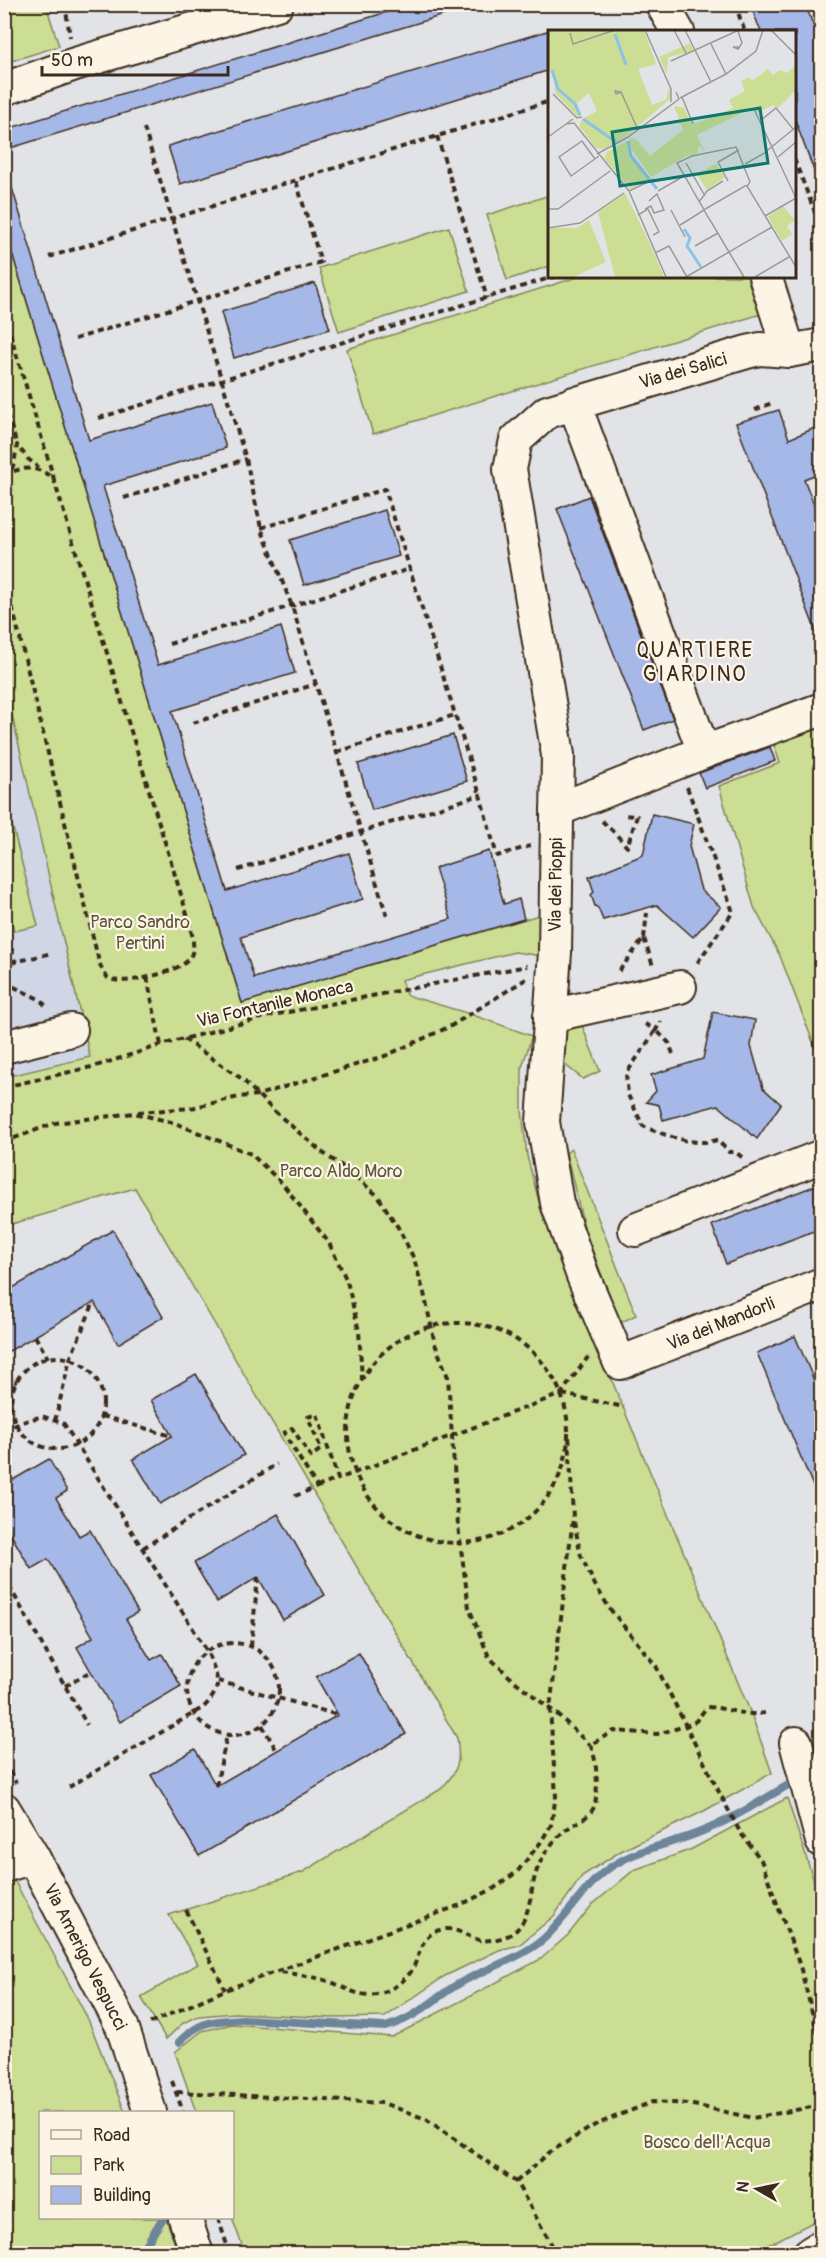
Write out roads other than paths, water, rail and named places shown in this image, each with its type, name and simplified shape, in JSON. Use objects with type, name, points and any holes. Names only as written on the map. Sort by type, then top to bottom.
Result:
[{"type":"street","points":[[4,89],[75,64],[277,4]]},
{"type":"street","points":[[662,4],[677,30]]},
{"type":"street","points":[[766,278],[789,351]]},
{"type":"street","name":"Via dei Salici","points":[[561,407],[747,352],[760,349],[789,351],[822,345]]},
{"type":"street","points":[[561,407],[704,752]]},
{"type":"street","name":"Via dei Pioppi","points":[[561,407],[516,440],[510,469],[558,755],[554,961],[543,1122],[557,1203],[583,1276],[620,1363]]},
{"type":"street","points":[[557,810],[704,752],[822,709]]},
{"type":"street","points":[[550,1016],[680,987]]},
{"type":"street","points":[[4,1047],[71,1030]]},
{"type":"street","points":[[635,1230],[822,1155]]},
{"type":"street","name":"Via dei Mandorli","points":[[620,1363],[822,1284]]},
{"type":"street","points":[[796,1743],[820,1831]]},
{"type":"street","name":"Via Amerigo Vespucci","points":[[4,1809],[19,1861],[122,2026],[150,2111]]},
{"type":"street","points":[[186,2219],[197,2253]]},
{"type":"street","points":[[809,2253],[822,2246]]},
{"type":"waterway","points":[[179,2042],[194,2029],[223,2020],[242,2019],[385,2027],[407,2019],[460,1983],[522,1953],[541,1941],[560,1922],[586,1889],[617,1863],[636,1854],[711,1828],[799,1779]]},
{"type":"waterway","points":[[140,2254],[162,2219]]},
{"type":"district","name":"QUARTIERE GIARDINO","points":[[695,662]]},
{"type":"park label","name":"Parco Sandro Pertini","points":[[140,932]]},
{"type":"park label","name":"Parco Aldo Moro","points":[[341,1171]]},
{"type":"park label","name":"Bosco dell'Acqua","points":[[707,2142]]}]
